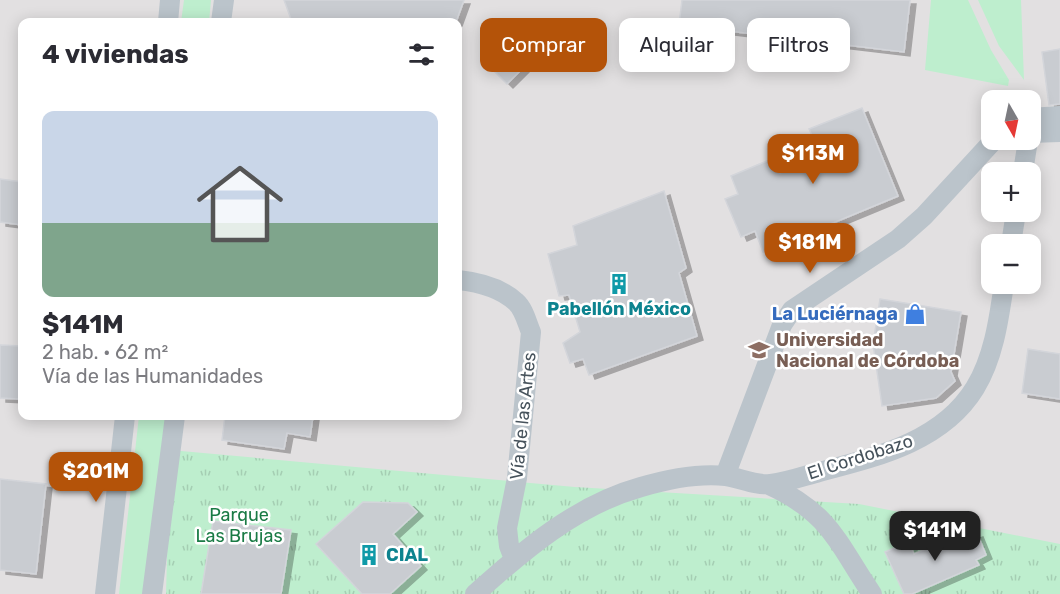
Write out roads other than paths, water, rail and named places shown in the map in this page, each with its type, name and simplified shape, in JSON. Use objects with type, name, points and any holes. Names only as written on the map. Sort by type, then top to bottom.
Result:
[{"type":"street","points":[[168,18],[170,0]]},
{"type":"street","points":[[222,18],[224,0]]},
{"type":"street","points":[[1041,121],[1060,116]]},
{"type":"street","points":[[1041,126],[1060,132]]},
{"type":"street","points":[[725,476],[782,325],[792,310],[898,239],[924,216],[985,150]]},
{"type":"street","name":"Vía de las Artes","points":[[462,281],[484,285],[516,302],[531,332],[517,478],[507,528],[508,546],[514,559]]},
{"type":"street","name":"El Cordobazo","points":[[475,594],[514,559],[571,518],[616,495],[676,478],[725,476],[769,485],[855,463],[902,447],[934,430],[958,410],[975,388],[995,337],[1002,294]]},
{"type":"street","points":[[105,594],[125,420]]},
{"type":"street","points":[[152,594],[174,420]]},
{"type":"street","points":[[769,485],[809,507],[826,522],[872,594]]},
{"type":"place","name":"Pabellón México","points":[[619,284]]},
{"type":"place","name":"La Luciérnaga","points":[[915,314]]},
{"type":"place","name":"Universidad Nacional de Córdoba","points":[[759,350]]},
{"type":"place","name":"CIAL","points":[[369,555]]},
{"type":"park label","name":"Parque Las Brujas","points":[[239,525]]}]
